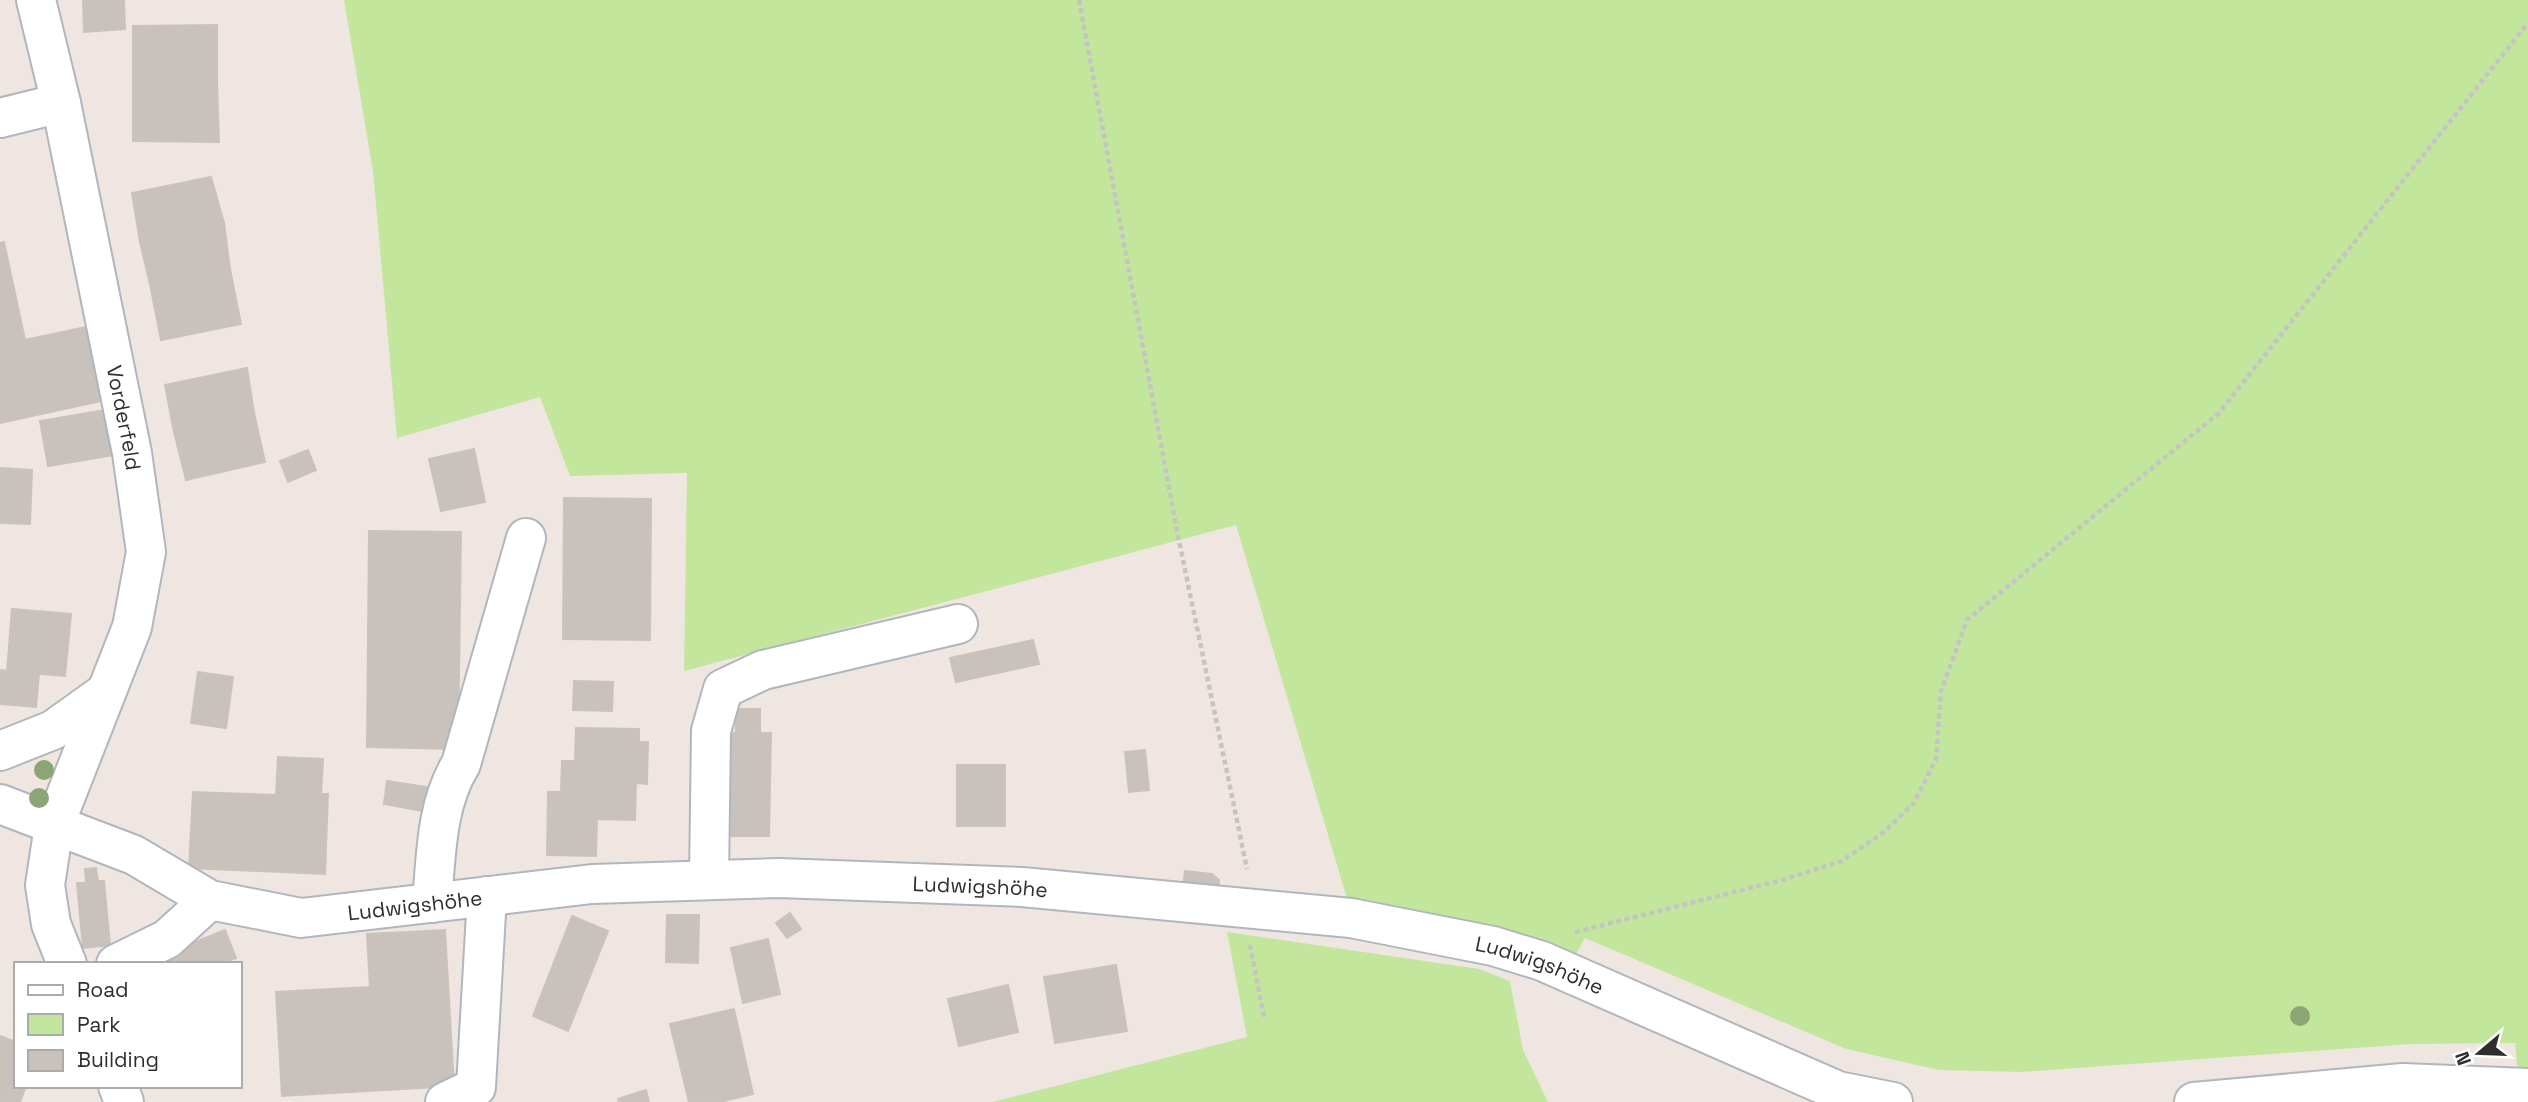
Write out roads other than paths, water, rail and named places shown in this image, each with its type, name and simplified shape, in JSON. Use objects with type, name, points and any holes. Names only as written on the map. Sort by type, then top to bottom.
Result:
[{"type":"street","name":"Vorderfeld","points":[[36,0],[61,103],[132,453],[146,552],[132,627],[54,826],[45,885],[51,924],[66,962]]},
{"type":"street","points":[[0,118],[61,103]]},
{"type":"street","points":[[432,903],[442,812],[450,781],[461,764],[526,538]]},
{"type":"street","points":[[709,880],[711,730],[723,689],[763,670],[958,624]]},
{"type":"street","points":[[0,751],[53,730],[106,692]]},
{"type":"street","name":"Ludwigshöhe","points":[[0,804],[134,855],[209,901],[301,918],[592,884],[779,878],[1021,887],[1351,918],[1493,946],[1542,961],[1838,1091],[1893,1102]]},
{"type":"street","points":[[445,1102],[475,1087],[487,896]]},
{"type":"street","points":[[120,962],[167,939],[209,901]]},
{"type":"street","points":[[2194,1102],[2403,1083],[2528,1088]]}]
